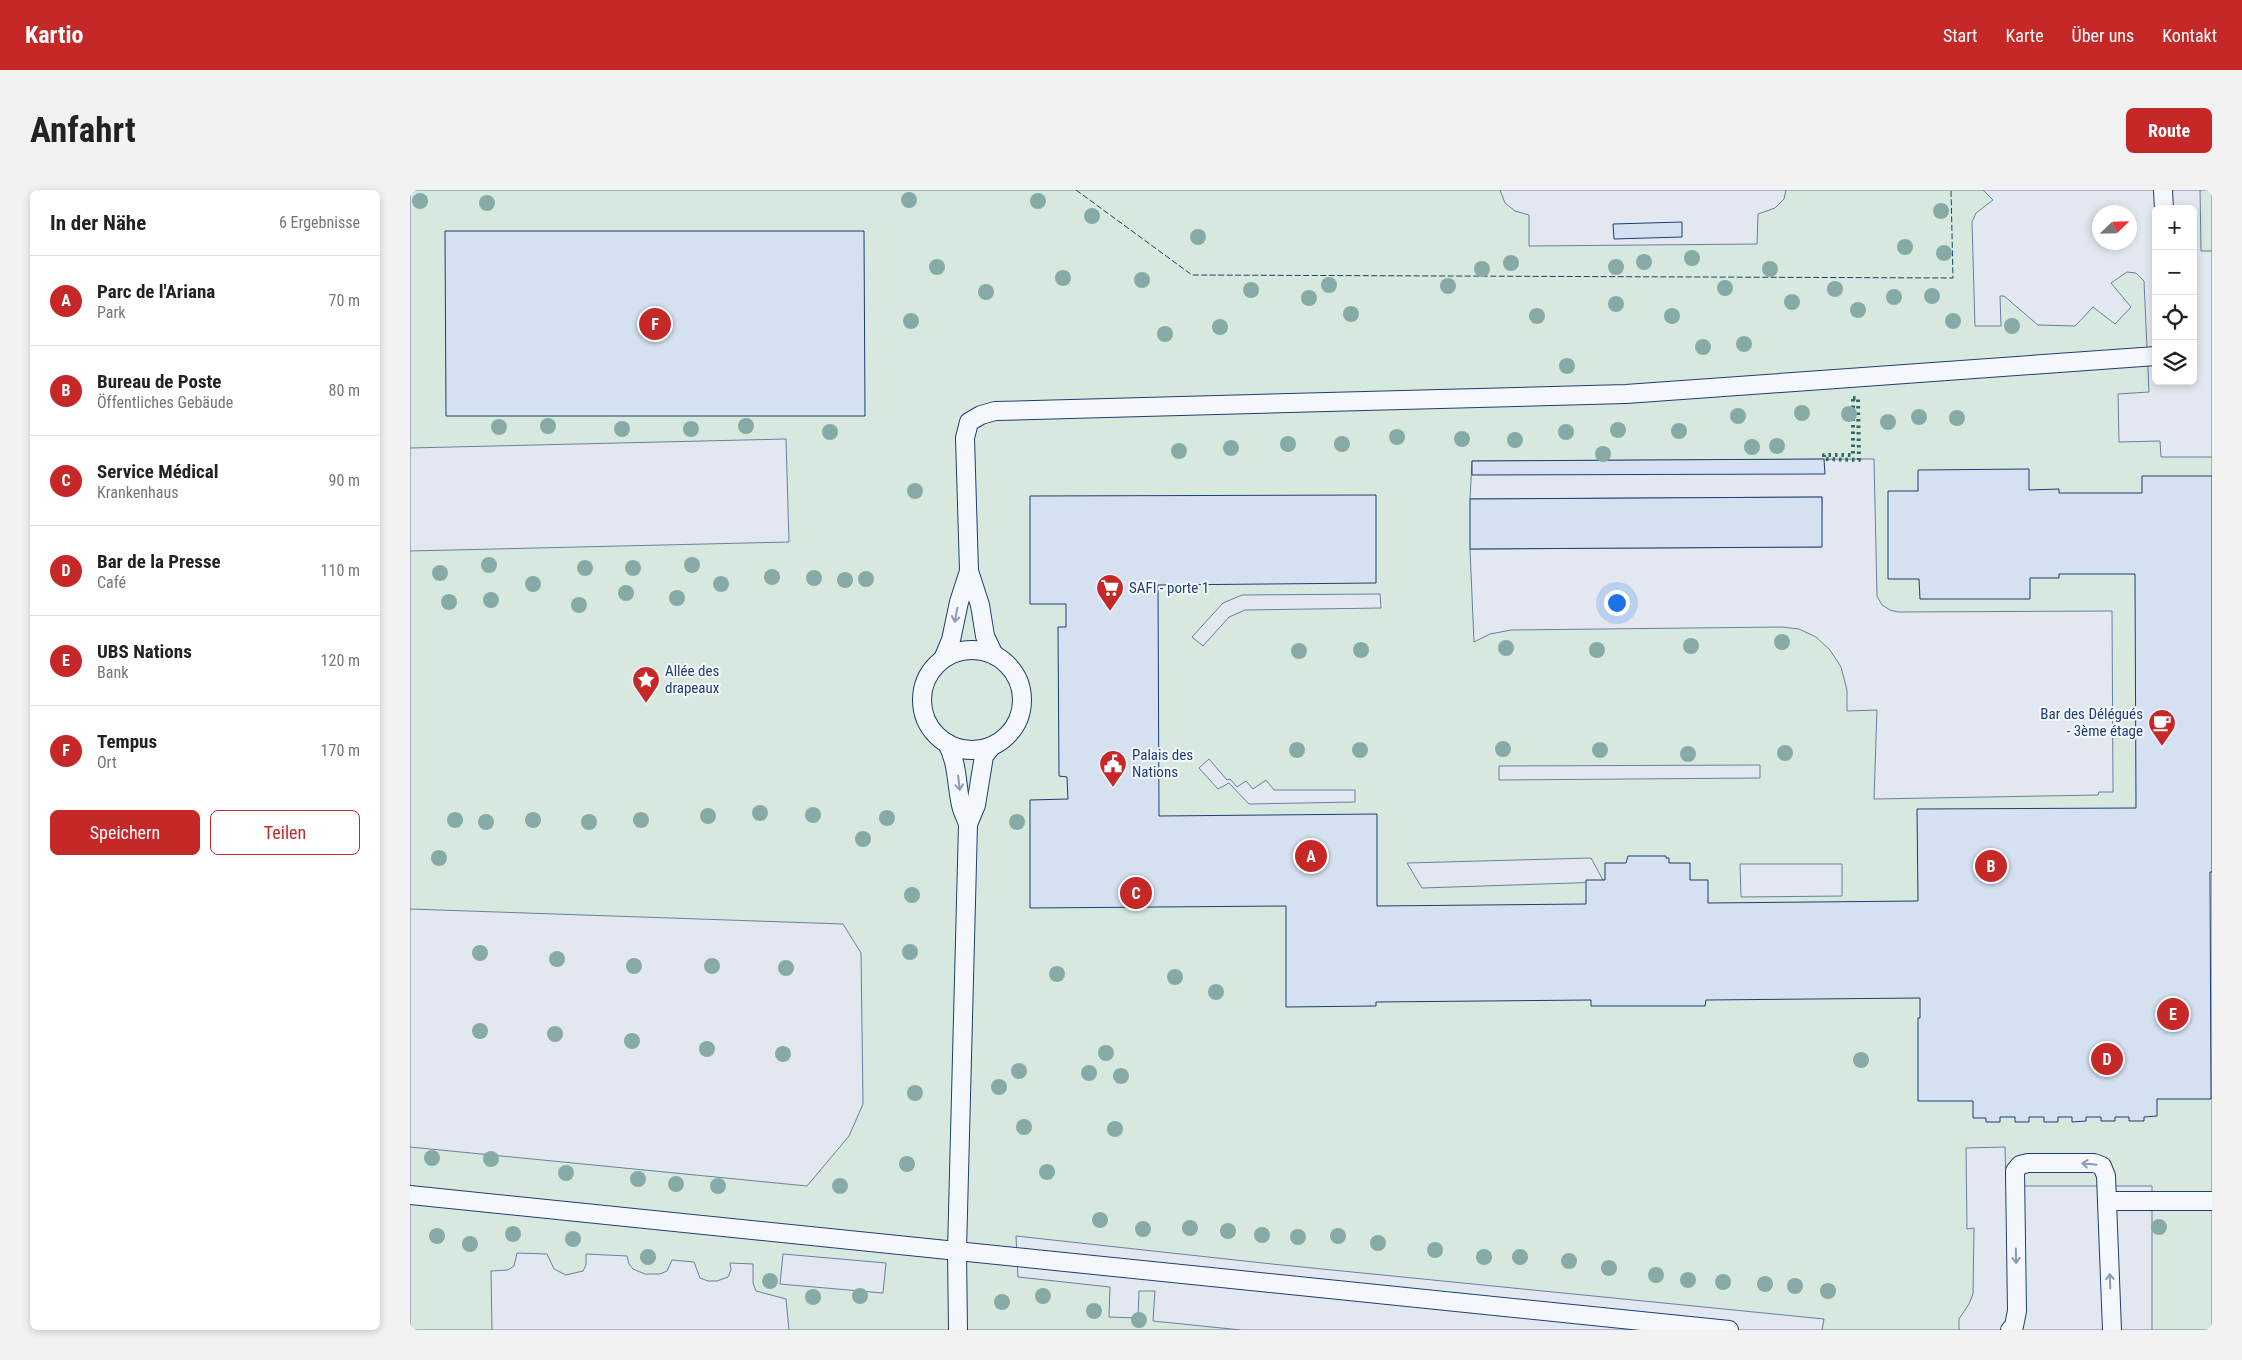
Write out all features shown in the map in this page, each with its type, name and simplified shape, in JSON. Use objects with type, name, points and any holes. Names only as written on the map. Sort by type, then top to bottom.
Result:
[{"type":"lane","points":[[2163,190],[2164,205]]},
{"type":"lane","points":[[994,655],[985,636],[980,604],[969,571],[965,438],[969,422],[981,415],[995,411],[1626,394],[2152,356]]},
{"type":"lane","points":[[943,659],[968,650],[994,655],[1006,663],[1015,674],[1021,688],[1022,703],[1013,729],[1004,739],[992,746],[969,750],[958,748],[947,743],[936,734],[928,723],[924,709],[923,695],[926,682],[933,669],[943,659],[952,640],[959,602],[969,571]]},
{"type":"lane","points":[[947,743],[954,755],[961,806],[968,824]]},
{"type":"lane","points":[[958,1330],[957,1251],[968,824],[976,805],[984,756],[992,746]]},
{"type":"lane","points":[[2010,1330],[2014,1326],[2017,1311],[2015,1172],[2020,1165],[2028,1163],[2094,1163],[2102,1166],[2106,1176],[2112,1330]]},
{"type":"lane","points":[[410,1195],[1729,1330]]},
{"type":"lane","points":[[2107,1201],[2212,1201]]},
{"type":"shaded area","points":[[410,190],[2212,190],[2212,1330],[410,1330]]},
{"type":"shaded area","points":[[1500,190],[1786,190],[1784,199],[1775,208],[1758,214],[1757,244],[1529,246],[1529,215],[1515,211],[1505,203]]},
{"type":"shaded area","points":[[1983,190],[2200,190],[2201,251],[2212,251],[2212,457],[2161,457],[2160,441],[2119,442],[2118,394],[2149,392],[2144,281],[2136,273],[2127,272],[2111,283],[2131,307],[2115,324],[2093,307],[2075,326],[2038,325],[2004,296],[2000,296],[2001,326],[1975,326],[1972,222],[1976,213],[1993,200]]},
{"type":"shaded area","points":[[786,439],[789,542],[410,551],[410,448]]},
{"type":"shaded area","points":[[1874,459],[1877,596],[1882,605],[1898,612],[2112,611],[2113,792],[2099,792],[2098,795],[1874,799],[1877,710],[1847,711],[1847,690],[1841,667],[1830,650],[1816,637],[1799,629],[1782,627],[1511,630],[1490,634],[1474,642],[1470,549],[1821,547],[1822,497],[1470,499],[1472,461]]},
{"type":"shaded area","points":[[1380,594],[1381,608],[1245,610],[1229,617],[1203,646],[1192,637],[1223,603],[1242,595]]},
{"type":"shaded area","points":[[1209,759],[1227,780],[1230,779],[1237,787],[1246,781],[1253,789],[1266,780],[1274,790],[1355,790],[1355,802],[1249,804],[1229,783],[1218,789],[1199,768]]},
{"type":"shaded area","points":[[1760,765],[1760,778],[1499,780],[1499,766]]},
{"type":"shaded area","points":[[1591,858],[1604,882],[1422,888],[1407,863]]},
{"type":"shaded area","points":[[1740,864],[1842,864],[1842,896],[1741,897]]},
{"type":"shaded area","points":[[410,909],[843,924],[861,953],[863,1104],[849,1136],[807,1186],[410,1147]]},
{"type":"shaded area","points":[[2005,1147],[2006,1186],[2152,1186],[2152,1330],[1959,1330],[1959,1319],[1973,1294],[1974,1228],[1967,1229],[1966,1148]]},
{"type":"shaded area","points":[[1016,1236],[1272,1264],[1824,1319],[1822,1330],[1241,1330],[1153,1321],[1155,1291],[1139,1291],[1138,1318],[1109,1317],[1110,1287],[1018,1277]]},
{"type":"shaded area","points":[[517,1253],[547,1254],[554,1269],[566,1275],[583,1271],[586,1265],[586,1254],[627,1256],[629,1264],[633,1269],[645,1274],[660,1274],[667,1271],[672,1260],[694,1262],[700,1278],[708,1281],[717,1281],[728,1277],[731,1270],[730,1263],[753,1264],[753,1283],[756,1291],[786,1299],[789,1330],[492,1330],[491,1271],[508,1270],[514,1266]]},
{"type":"shaded area","points":[[783,1254],[886,1263],[883,1293],[780,1284]]},
{"type":"building","points":[[1682,222],[1682,237],[1614,239],[1613,224]]},
{"type":"building","points":[[445,231],[864,231],[865,416],[446,416]]},
{"type":"building","points":[[1824,459],[1825,474],[1472,475],[1472,461]]},
{"type":"building","name":"Palais des Nations","points":[[2029,469],[2029,490],[2059,489],[2059,493],[2142,493],[2142,476],[2212,476],[2211,1099],[2157,1099],[2157,1116],[2144,1117],[2144,1121],[2129,1121],[2129,1117],[2115,1117],[2115,1121],[2101,1121],[2101,1117],[2086,1117],[2086,1121],[2072,1122],[2072,1117],[2058,1117],[2058,1122],[2044,1122],[2044,1117],[2029,1117],[2029,1122],[2015,1122],[2015,1117],[2000,1117],[2000,1122],[1986,1122],[1986,1118],[1973,1118],[1973,1101],[1918,1101],[1918,1018],[1920,1018],[1920,998],[1706,1000],[1705,1006],[1591,1006],[1591,1000],[1376,1002],[1376,1006],[1286,1007],[1286,906],[1030,908],[1030,800],[1068,799],[1067,777],[1059,776],[1058,627],[1066,627],[1066,604],[1030,604],[1030,496],[1376,495],[1376,583],[1158,585],[1159,816],[1377,814],[1377,906],[1586,904],[1586,880],[1605,880],[1605,863],[1626,863],[1628,856],[1666,856],[1666,858],[1669,858],[1669,863],[1690,863],[1690,880],[1708,880],[1708,903],[1918,901],[1917,809],[2136,808],[2135,574],[2059,574],[2059,578],[2030,578],[2030,599],[1920,599],[1919,579],[1888,579],[1888,491],[1918,491],[1918,470]]},
{"type":"building","points":[[1822,497],[1822,547],[1470,549],[1470,499]]},
{"type":"hedge","points":[[1853,398],[1858,398],[1859,460],[1824,459],[1824,455],[1853,455],[1853,398]]},
{"type":"fence","points":[[1076,190],[1192,275],[1953,278],[1951,190]]},
{"type":"place","name":"Tempus","points":[[655,324]]},
{"type":"place","name":"SAFI - porte 1","points":[[1110,612]]},
{"type":"place","name":"Allée des drapeaux","points":[[646,704]]},
{"type":"place","name":"Bar des Délégués - 3ème étage","points":[[2162,747]]},
{"type":"place","name":"Palais des Nations","points":[[1113,788]]},
{"type":"place","name":"Parc de l'Ariana","points":[[1311,856]]},
{"type":"place","name":"Bureau de Poste","points":[[1991,866]]},
{"type":"place","name":"Service Médical","points":[[1136,893]]},
{"type":"place","name":"UBS Nations","points":[[2173,1014]]},
{"type":"place","name":"Bar de la Presse","points":[[2107,1059]]}]
